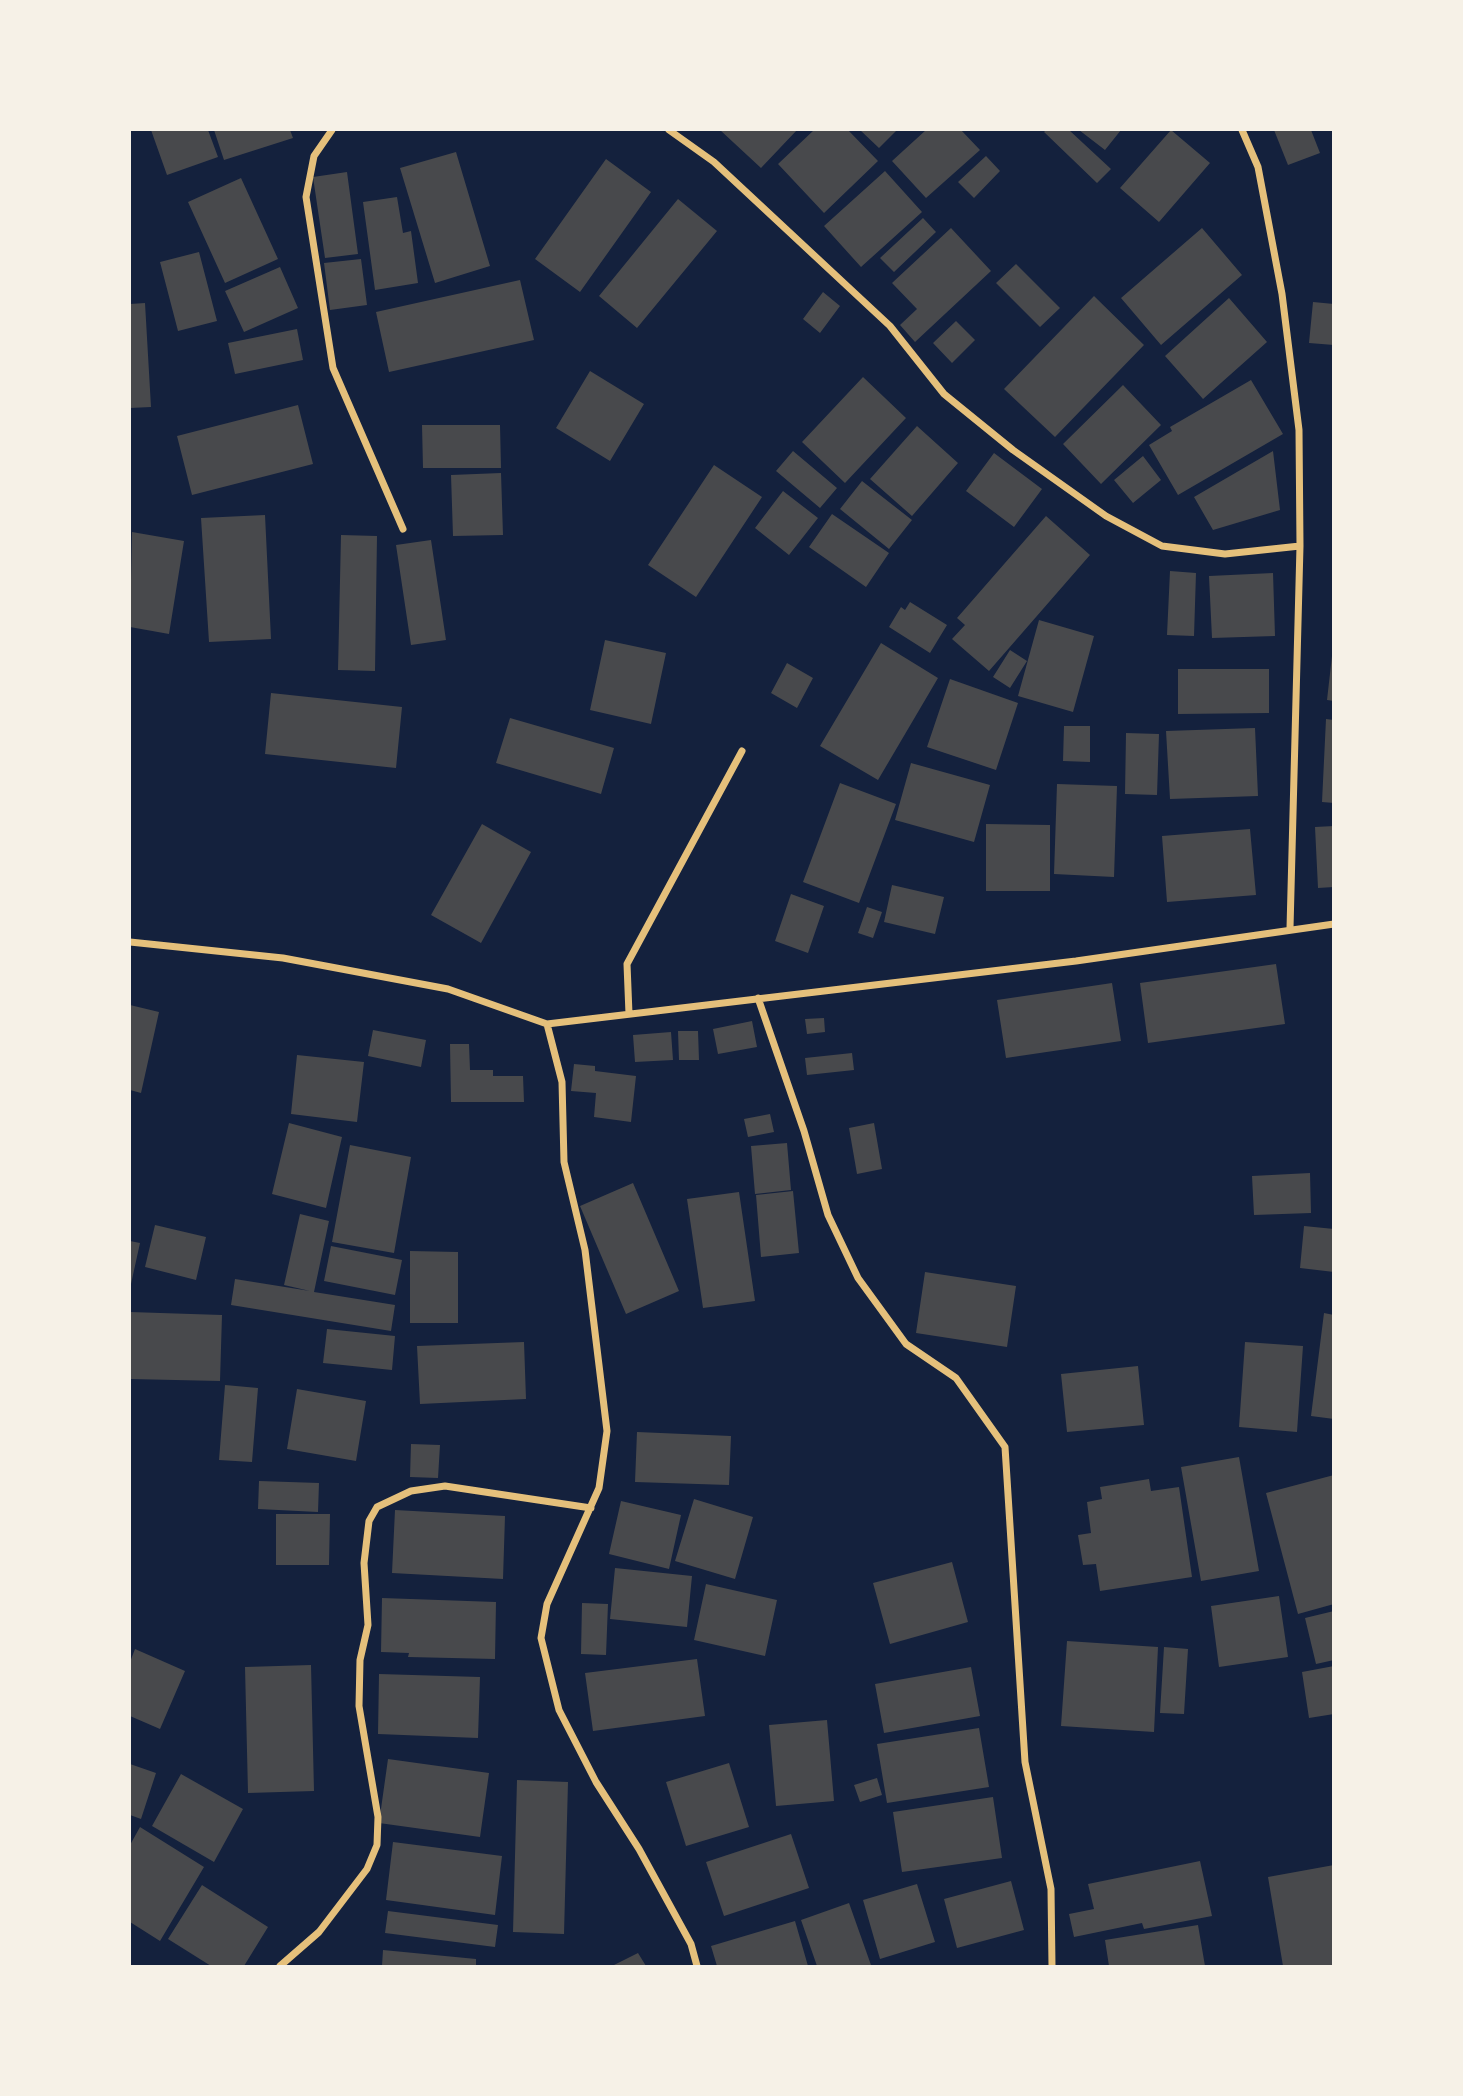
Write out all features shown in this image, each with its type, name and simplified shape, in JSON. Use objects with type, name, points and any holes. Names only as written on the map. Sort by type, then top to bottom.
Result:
[{"type":"street","points":[[330,130],[314,156],[306,197],[333,368],[403,529]]},
{"type":"street","points":[[669,130],[714,162],[890,326],[944,394],[1013,450],[1106,516],[1162,546],[1226,554],[1300,546]]},
{"type":"street","points":[[1242,130],[1258,167],[1282,294],[1299,430],[1300,546],[1290,928]]},
{"type":"street","points":[[629,1014],[627,964],[742,751]]},
{"type":"street","points":[[130,942],[283,958],[448,989],[547,1024],[1076,961],[1290,928],[1334,924]]},
{"type":"street","points":[[758,998],[804,1132],[828,1215],[858,1278],[906,1344],[956,1378],[1005,1447],[1025,1762],[1051,1889],[1052,1966]]},
{"type":"street","points":[[547,1024],[562,1082],[564,1162],[585,1250],[606,1419],[599,1488],[547,1604],[541,1638],[545,1665],[559,1710],[596,1783],[639,1849],[691,1944],[697,1966]]},
{"type":"street","points":[[280,1966],[319,1931],[367,1869],[377,1845],[377,1817],[359,1706],[360,1660],[368,1625],[364,1563],[369,1521],[377,1507],[411,1491],[444,1486],[591,1508]]},
{"type":"building","points":[[151,130],[208,130],[218,157],[167,175]]},
{"type":"building","points":[[214,130],[290,130],[293,138],[224,160]]},
{"type":"building","points":[[720,130],[797,130],[761,168]]},
{"type":"building","points":[[814,130],[848,130],[878,161],[824,213],[778,164]]},
{"type":"building","points":[[860,130],[897,130],[879,148]]},
{"type":"building","points":[[926,130],[961,130],[980,150],[926,198],[892,161]]},
{"type":"building","points":[[1069,130],[1111,169],[1097,183],[1044,132]]},
{"type":"building","points":[[1079,130],[1121,130],[1105,150]]},
{"type":"building","points":[[1171,130],[1210,163],[1159,222],[1120,188]]},
{"type":"building","points":[[1274,130],[1311,130],[1320,153],[1288,165]]},
{"type":"building","points":[[456,152],[490,266],[435,283],[400,168]]},
{"type":"building","points":[[986,156],[1000,171],[974,198],[958,182]]},
{"type":"building","points":[[606,159],[651,192],[580,292],[535,259]]},
{"type":"building","points":[[885,171],[922,212],[861,267],[824,226]]},
{"type":"building","points":[[347,172],[358,254],[325,258],[313,177]]},
{"type":"building","points":[[241,178],[278,259],[225,283],[188,202]]},
{"type":"building","points":[[397,197],[403,233],[411,231],[418,283],[375,290],[363,202]]},
{"type":"building","points":[[678,199],[717,231],[637,328],[599,296]]},
{"type":"building","points":[[923,218],[936,232],[894,272],[880,258]]},
{"type":"building","points":[[951,228],[991,271],[915,342],[900,325],[917,309],[892,283]]},
{"type":"building","points":[[1202,228],[1242,275],[1161,345],[1121,298]]},
{"type":"building","points":[[199,252],[217,321],[178,331],[160,262]]},
{"type":"building","points":[[361,259],[367,305],[330,310],[324,263]]},
{"type":"building","points":[[1016,264],[1060,308],[1040,327],[996,283]]},
{"type":"building","points":[[280,267],[298,308],[244,332],[225,291]]},
{"type":"building","points":[[520,280],[534,340],[389,372],[376,312]]},
{"type":"building","points":[[823,292],[840,306],[820,333],[803,319]]},
{"type":"building","points":[[1094,296],[1144,345],[1055,437],[1004,389]]},
{"type":"building","points":[[1229,298],[1267,342],[1203,399],[1165,356]]},
{"type":"building","points":[[1313,302],[1334,304],[1334,345],[1309,343]]},
{"type":"building","points":[[145,303],[151,407],[130,408],[130,304]]},
{"type":"building","points":[[956,321],[975,340],[952,363],[933,343]]},
{"type":"building","points":[[297,329],[303,360],[235,374],[228,343]]},
{"type":"building","points":[[590,371],[644,404],[610,461],[556,428]]},
{"type":"building","points":[[863,377],[906,418],[845,483],[802,442]]},
{"type":"building","points":[[1251,380],[1283,434],[1178,495],[1149,445],[1172,431],[1170,427]]},
{"type":"building","points":[[1123,385],[1161,425],[1101,484],[1063,444]]},
{"type":"building","points":[[298,405],[313,464],[192,495],[177,436]]},
{"type":"building","points":[[422,425],[500,425],[501,468],[423,468]]},
{"type":"building","points":[[917,426],[958,463],[912,516],[870,479]]},
{"type":"building","points":[[793,451],[837,488],[820,508],[776,471]]},
{"type":"building","points":[[1273,451],[1280,510],[1213,530],[1194,497]]},
{"type":"building","points":[[994,453],[1042,489],[1014,527],[966,491]]},
{"type":"building","points":[[1143,456],[1161,480],[1133,503],[1114,480]]},
{"type":"building","points":[[714,465],[762,497],[696,597],[648,565]]},
{"type":"building","points":[[501,473],[503,535],[453,536],[451,475]]},
{"type":"building","points":[[862,481],[912,520],[889,549],[840,509]]},
{"type":"building","points":[[783,491],[818,518],[789,555],[755,528]]},
{"type":"building","points":[[832,514],[889,553],[866,587],[809,547]]},
{"type":"building","points":[[265,515],[271,639],[209,642],[201,518]]},
{"type":"building","points":[[1046,516],[1090,555],[989,671],[952,639],[965,625],[957,618]]},
{"type":"building","points":[[132,532],[184,541],[169,634],[130,627]]},
{"type":"building","points":[[341,535],[377,536],[375,671],[338,670]]},
{"type":"building","points":[[431,540],[446,640],[411,645],[396,545]]},
{"type":"building","points":[[1170,571],[1196,573],[1194,636],[1167,635]]},
{"type":"building","points":[[1273,573],[1275,636],[1212,638],[1209,576]]},
{"type":"building","points":[[910,602],[947,625],[930,653],[889,627],[901,607],[905,610]]},
{"type":"building","points":[[1039,620],[1094,636],[1073,712],[1018,696]]},
{"type":"building","points":[[605,640],[666,653],[651,724],[590,710]]},
{"type":"building","points":[[881,643],[938,678],[878,780],[820,746]]},
{"type":"building","points":[[1010,650],[1027,661],[1010,688],[993,677]]},
{"type":"building","points":[[1332,656],[1334,657],[1334,701],[1327,700]]},
{"type":"building","points":[[787,663],[813,678],[797,708],[771,693]]},
{"type":"building","points":[[1178,669],[1269,669],[1269,713],[1178,714]]},
{"type":"building","points":[[950,679],[1018,703],[996,770],[927,747]]},
{"type":"building","points":[[271,693],[402,707],[396,768],[265,754]]},
{"type":"building","points":[[510,718],[614,748],[601,794],[496,763]]},
{"type":"building","points":[[1326,719],[1334,720],[1334,803],[1322,802]]},
{"type":"building","points":[[1064,726],[1090,726],[1090,762],[1063,761]]},
{"type":"building","points":[[1255,728],[1258,796],[1170,799],[1166,731]]},
{"type":"building","points":[[1126,733],[1159,734],[1157,795],[1125,794]]},
{"type":"building","points":[[911,763],[990,785],[974,842],[895,820]]},
{"type":"building","points":[[840,783],[896,804],[859,903],[803,882]]},
{"type":"building","points":[[1057,784],[1117,786],[1114,877],[1054,874]]},
{"type":"building","points":[[482,824],[531,852],[481,943],[431,915]]},
{"type":"building","points":[[986,824],[1050,825],[1050,891],[986,891]]},
{"type":"building","points":[[1334,826],[1334,887],[1318,888],[1315,827]]},
{"type":"building","points":[[1250,829],[1256,895],[1167,902],[1162,836]]},
{"type":"building","points":[[892,885],[944,897],[935,934],[884,922]]},
{"type":"building","points":[[791,894],[824,906],[808,953],[775,941]]},
{"type":"building","points":[[867,907],[882,912],[873,938],[858,933]]},
{"type":"building","points":[[1276,964],[1285,1024],[1148,1043],[1140,983]]},
{"type":"building","points":[[1112,983],[1121,1041],[1006,1058],[997,1000]]},
{"type":"building","points":[[130,1005],[159,1012],[141,1093],[130,1090]]},
{"type":"building","points":[[824,1018],[825,1032],[807,1034],[805,1019]]},
{"type":"building","points":[[752,1021],[757,1047],[718,1054],[713,1029]]},
{"type":"building","points":[[373,1030],[426,1040],[421,1067],[368,1056]]},
{"type":"building","points":[[678,1031],[698,1031],[699,1060],[679,1060]]},
{"type":"building","points":[[671,1032],[673,1060],[635,1062],[633,1035]]},
{"type":"building","points":[[450,1044],[469,1044],[470,1070],[493,1070],[493,1076],[523,1076],[524,1102],[451,1102]]},
{"type":"building","points":[[852,1053],[854,1070],[807,1075],[805,1058]]},
{"type":"building","points":[[297,1055],[364,1062],[357,1122],[291,1114]]},
{"type":"building","points":[[574,1064],[595,1066],[595,1071],[636,1076],[631,1122],[594,1117],[596,1093],[571,1091]]},
{"type":"building","points":[[770,1114],[774,1132],[748,1137],[744,1119]]},
{"type":"building","points":[[289,1123],[342,1137],[326,1208],[272,1194]]},
{"type":"building","points":[[874,1123],[882,1169],[857,1174],[849,1128]]},
{"type":"building","points":[[787,1143],[791,1190],[755,1194],[751,1146]]},
{"type":"building","points":[[350,1145],[411,1157],[394,1253],[332,1242]]},
{"type":"building","points":[[1310,1173],[1311,1213],[1254,1215],[1252,1176]]},
{"type":"building","points":[[633,1183],[679,1291],[626,1314],[580,1206]]},
{"type":"building","points":[[793,1191],[799,1253],[761,1257],[756,1195]]},
{"type":"building","points":[[739,1192],[755,1301],[703,1308],[687,1199]]},
{"type":"building","points":[[300,1214],[329,1221],[314,1292],[395,1305],[391,1331],[231,1305],[235,1279],[310,1291],[284,1285]]},
{"type":"building","points":[[155,1225],[206,1237],[196,1280],[145,1267]]},
{"type":"building","points":[[1304,1226],[1334,1229],[1334,1272],[1300,1268]]},
{"type":"building","points":[[130,1241],[140,1243],[131,1284],[130,1284]]},
{"type":"building","points":[[331,1246],[402,1260],[395,1295],[324,1281]]},
{"type":"building","points":[[410,1251],[458,1252],[458,1323],[410,1323]]},
{"type":"building","points":[[925,1272],[1016,1286],[1007,1347],[916,1333]]},
{"type":"building","points":[[130,1312],[222,1315],[220,1381],[130,1379]]},
{"type":"building","points":[[1324,1313],[1334,1315],[1334,1419],[1311,1416]]},
{"type":"building","points":[[327,1329],[395,1336],[392,1370],[323,1363]]},
{"type":"building","points":[[524,1342],[526,1399],[420,1404],[417,1346]]},
{"type":"building","points":[[1245,1342],[1303,1346],[1297,1432],[1239,1427]]},
{"type":"building","points":[[1138,1366],[1144,1425],[1067,1432],[1061,1374]]},
{"type":"building","points":[[225,1385],[258,1388],[252,1462],[219,1460]]},
{"type":"building","points":[[297,1389],[366,1401],[356,1461],[287,1449]]},
{"type":"building","points":[[637,1432],[731,1436],[729,1485],[635,1482]]},
{"type":"building","points":[[411,1444],[440,1445],[438,1478],[410,1477]]},
{"type":"building","points":[[1239,1457],[1259,1571],[1201,1581],[1181,1467]]},
{"type":"building","points":[[1334,1475],[1334,1604],[1298,1614],[1266,1493]]},
{"type":"building","points":[[1149,1479],[1151,1491],[1179,1487],[1192,1577],[1100,1591],[1096,1564],[1083,1565],[1078,1535],[1091,1533],[1087,1502],[1102,1499],[1100,1487]]},
{"type":"building","points":[[259,1481],[319,1483],[318,1512],[258,1509]]},
{"type":"building","points":[[694,1499],[753,1517],[735,1579],[675,1561]]},
{"type":"building","points":[[621,1501],[681,1515],[669,1569],[609,1554]]},
{"type":"building","points":[[395,1510],[505,1516],[503,1579],[392,1573]]},
{"type":"building","points":[[276,1514],[330,1514],[329,1565],[276,1565]]},
{"type":"building","points":[[952,1562],[968,1622],[890,1644],[873,1583]]},
{"type":"building","points":[[615,1568],[692,1576],[687,1627],[610,1619]]},
{"type":"building","points":[[706,1584],[777,1600],[765,1656],[694,1640]]},
{"type":"building","points":[[1279,1596],[1288,1657],[1219,1667],[1211,1606]]},
{"type":"building","points":[[382,1598],[496,1602],[495,1659],[408,1657],[409,1653],[381,1652]]},
{"type":"building","points":[[582,1603],[608,1604],[606,1655],[581,1654]]},
{"type":"building","points":[[1334,1611],[1334,1660],[1316,1664],[1305,1618]]},
{"type":"building","points":[[1067,1641],[1158,1647],[1154,1732],[1061,1726]]},
{"type":"building","points":[[1164,1647],[1188,1649],[1184,1714],[1160,1713]]},
{"type":"building","points":[[135,1649],[185,1671],[160,1729],[130,1716],[130,1662]]},
{"type":"building","points":[[697,1659],[705,1716],[593,1731],[585,1673]]},
{"type":"building","points":[[311,1665],[314,1791],[248,1793],[245,1667]]},
{"type":"building","points":[[1334,1666],[1334,1714],[1309,1718],[1302,1672]]},
{"type":"building","points":[[971,1667],[980,1716],[884,1733],[875,1684]]},
{"type":"building","points":[[379,1674],[480,1677],[478,1738],[378,1734]]},
{"type":"building","points":[[827,1720],[834,1801],[776,1806],[769,1725]]},
{"type":"building","points":[[979,1728],[989,1787],[887,1803],[877,1744]]},
{"type":"building","points":[[388,1759],[489,1773],[480,1837],[379,1823]]},
{"type":"building","points":[[729,1763],[749,1827],[686,1846],[666,1782]]},
{"type":"building","points":[[130,1764],[156,1773],[141,1819],[130,1815]]},
{"type":"building","points":[[181,1774],[243,1809],[214,1862],[152,1826]]},
{"type":"building","points":[[877,1778],[882,1795],[860,1802],[854,1785]]},
{"type":"building","points":[[517,1780],[568,1782],[564,1934],[513,1932]]},
{"type":"building","points":[[993,1797],[1002,1858],[902,1872],[893,1812]]},
{"type":"building","points":[[140,1827],[204,1867],[160,1941],[130,1922],[130,1845]]},
{"type":"building","points":[[791,1834],[809,1888],[724,1916],[706,1862]]},
{"type":"building","points":[[393,1842],[502,1856],[495,1915],[386,1900]]},
{"type":"building","points":[[1200,1861],[1212,1916],[1144,1929],[1142,1923],[1074,1937],[1069,1914],[1094,1909],[1088,1884]]},
{"type":"building","points":[[1334,1865],[1334,1966],[1283,1966],[1268,1877]]},
{"type":"building","points":[[1011,1881],[1024,1930],[957,1948],[944,1899]]},
{"type":"building","points":[[917,1884],[935,1942],[880,1959],[863,1900]]},
{"type":"building","points":[[202,1885],[268,1927],[244,1966],[211,1966],[168,1939]]},
{"type":"building","points":[[849,1903],[871,1965],[817,1966],[801,1920]]},
{"type":"building","points":[[388,1911],[498,1925],[495,1947],[385,1933]]},
{"type":"building","points":[[795,1921],[808,1966],[717,1966],[711,1946]]},
{"type":"building","points":[[1198,1925],[1205,1966],[1109,1966],[1105,1940]]},
{"type":"building","points":[[383,1950],[476,1959],[476,1966],[382,1966]]},
{"type":"building","points":[[638,1953],[646,1966],[612,1966]]}]
